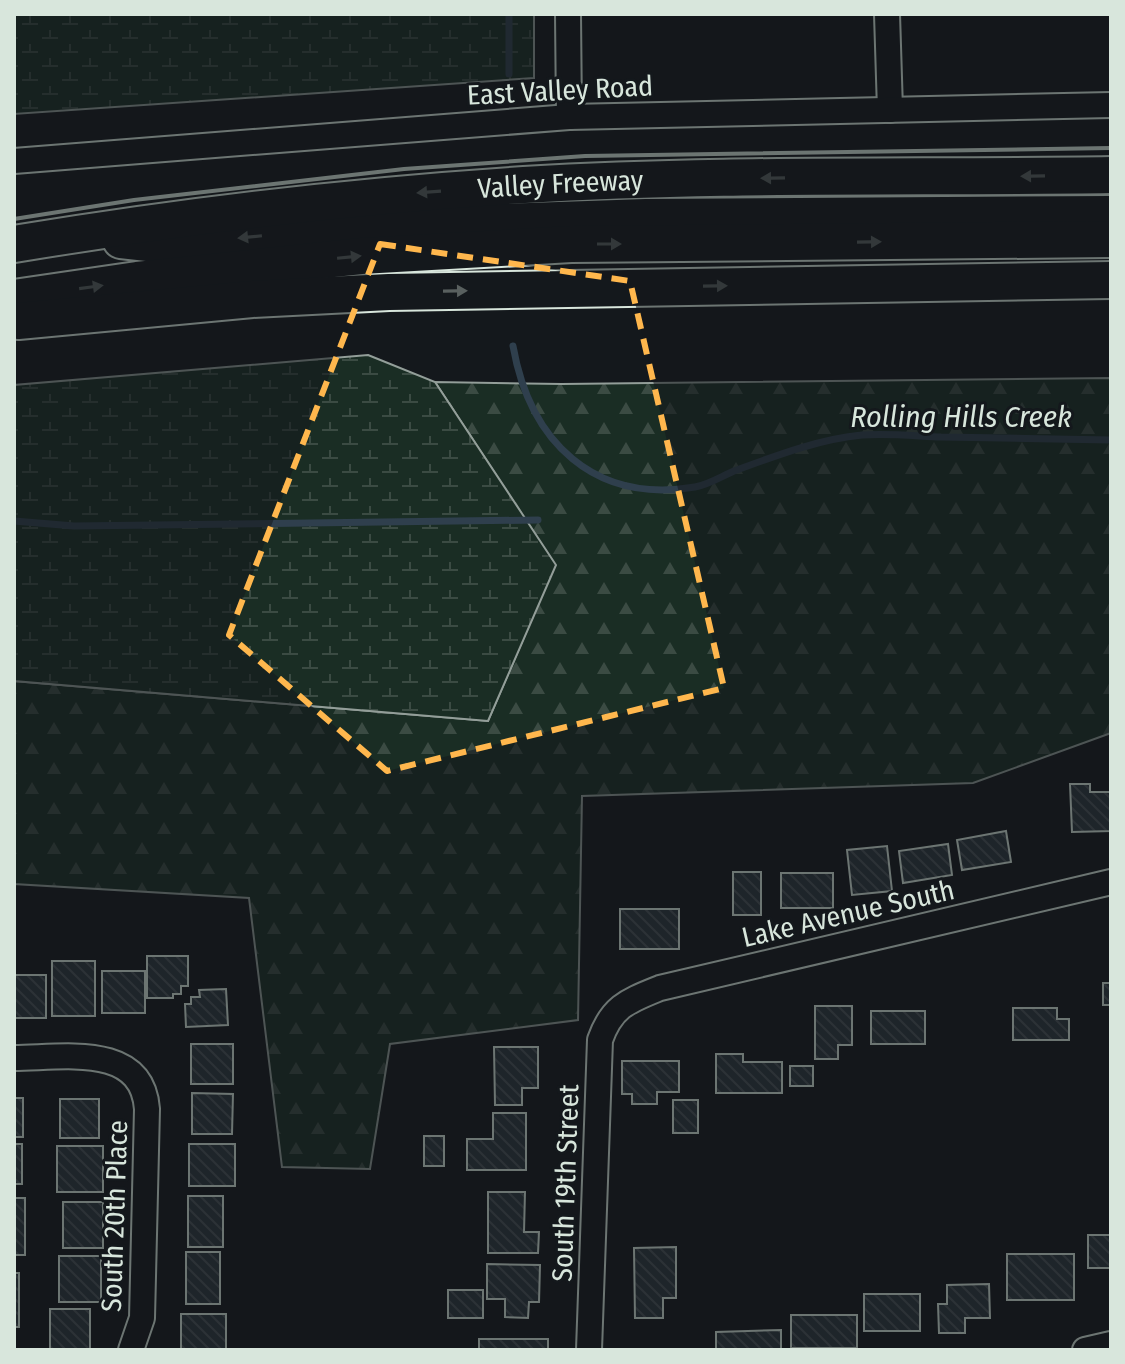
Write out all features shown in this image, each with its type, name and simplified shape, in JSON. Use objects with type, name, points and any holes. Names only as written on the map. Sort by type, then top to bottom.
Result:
[{"type":"highway","name":"Valley Freeway","points":[[14,244],[242,210],[526,185],[647,180],[1111,175]]},
{"type":"highway","points":[[68,235],[175,246],[349,227],[452,222],[646,217],[1111,214]]},
{"type":"highway","points":[[14,298],[137,280],[361,256],[571,244],[1111,239]]},
{"type":"highway","points":[[14,322],[237,301],[389,292],[1111,280]]},
{"type":"highway","points":[[868,286],[926,294],[1111,293]]},
{"type":"street","points":[[568,14],[569,117]]},
{"type":"street","points":[[887,14],[890,110]]},
{"type":"street","name":"East Valley Road","points":[[14,161],[569,117],[1111,105]]},
{"type":"street","name":"Lake Avenue South","points":[[607,1020],[628,1001],[660,988],[1111,882]]},
{"type":"street","name":"South 19th Street","points":[[589,1350],[600,1040],[607,1020]]},
{"type":"street","name":"South 20th Place","points":[[14,1058],[95,1058],[129,1069],[142,1083],[147,1109],[142,1318],[131,1350]]},
{"type":"street","points":[[1085,1350],[1111,1344]]},
{"type":"highlighted area","points":[[380,244],[630,281],[724,688],[387,771],[229,635]]},
{"type":"green space","points":[[14,14],[534,14],[534,78],[14,114]]},
{"type":"green space","points":[[368,355],[435,382],[556,565],[488,721],[14,681],[14,385]]},
{"type":"green space","points":[[1111,378],[1111,733],[973,783],[582,796],[578,1020],[390,1044],[370,1169],[282,1167],[249,898],[14,884],[14,681],[488,721],[555,565],[435,382],[562,384]]},
{"type":"building","points":[[1070,784],[1090,784],[1090,792],[1111,792],[1111,831],[1072,832]]},
{"type":"building","points":[[1006,831],[1011,862],[962,870],[957,840]]},
{"type":"building","points":[[948,844],[952,875],[903,883],[899,851]]},
{"type":"building","points":[[887,846],[892,891],[852,895],[847,850]]},
{"type":"building","points":[[733,872],[761,872],[761,915],[733,915]]},
{"type":"building","points":[[781,873],[833,873],[833,908],[781,908]]},
{"type":"building","points":[[620,909],[679,909],[679,949],[620,949]]},
{"type":"building","points":[[147,956],[188,956],[188,986],[181,986],[181,994],[173,994],[173,998],[147,998]]},
{"type":"building","points":[[52,961],[95,961],[95,1016],[52,1016]]},
{"type":"building","points":[[102,971],[145,971],[145,1013],[102,1013]]},
{"type":"building","points":[[14,975],[46,975],[46,1018],[14,1018]]},
{"type":"building","points":[[1103,983],[1111,983],[1111,1005],[1103,1005]]},
{"type":"building","points":[[226,989],[228,1025],[186,1027],[185,1004],[191,1004],[191,997],[200,997],[199,990]]},
{"type":"building","points":[[815,1006],[852,1006],[852,1045],[838,1045],[838,1059],[815,1059]]},
{"type":"building","points":[[1013,1008],[1057,1008],[1057,1019],[1069,1019],[1069,1040],[1013,1040]]},
{"type":"building","points":[[871,1011],[925,1011],[925,1044],[871,1044]]},
{"type":"building","points":[[191,1044],[233,1044],[233,1084],[191,1084]]},
{"type":"building","points":[[494,1047],[538,1047],[538,1088],[522,1088],[522,1105],[495,1105]]},
{"type":"building","points":[[716,1054],[743,1054],[743,1062],[782,1062],[782,1093],[716,1093]]},
{"type":"building","points":[[622,1061],[679,1061],[679,1092],[657,1092],[657,1104],[632,1104],[632,1094],[622,1094]]},
{"type":"building","points":[[790,1066],[813,1066],[813,1086],[790,1086]]},
{"type":"building","points":[[192,1093],[233,1094],[232,1134],[192,1134]]},
{"type":"building","points":[[14,1098],[23,1098],[23,1137],[14,1137]]},
{"type":"building","points":[[60,1099],[99,1099],[99,1138],[60,1138]]},
{"type":"building","points":[[673,1100],[698,1100],[698,1133],[673,1133]]},
{"type":"building","points":[[493,1113],[526,1113],[526,1170],[467,1170],[467,1139],[493,1139]]},
{"type":"building","points":[[424,1136],[444,1136],[444,1166],[424,1166]]},
{"type":"building","points":[[14,1144],[22,1144],[22,1184],[14,1184]]},
{"type":"building","points":[[189,1144],[235,1144],[235,1186],[189,1186]]},
{"type":"building","points":[[57,1146],[103,1146],[103,1192],[57,1192]]},
{"type":"building","points":[[488,1192],[525,1192],[524,1232],[539,1232],[538,1253],[488,1253]]},
{"type":"building","points":[[188,1196],[223,1196],[223,1247],[188,1247]]},
{"type":"building","points":[[14,1198],[25,1198],[25,1255],[14,1255]]},
{"type":"building","points":[[63,1202],[103,1202],[103,1248],[63,1248]]},
{"type":"building","points":[[1088,1235],[1111,1235],[1111,1268],[1088,1268]]},
{"type":"building","points":[[676,1247],[676,1298],[663,1298],[663,1318],[635,1318],[634,1248]]},
{"type":"building","points":[[186,1252],[220,1252],[220,1304],[186,1304]]},
{"type":"building","points":[[1007,1254],[1074,1254],[1074,1300],[1007,1300]]},
{"type":"building","points":[[59,1256],[101,1256],[101,1302],[59,1302]]},
{"type":"building","points":[[487,1264],[540,1265],[539,1302],[529,1302],[528,1318],[505,1317],[505,1299],[487,1299]]},
{"type":"building","points":[[14,1273],[19,1273],[19,1327],[14,1327]]},
{"type":"building","points":[[989,1284],[990,1318],[965,1318],[965,1333],[939,1333],[938,1304],[947,1304],[947,1285]]},
{"type":"building","points":[[448,1290],[483,1290],[483,1318],[448,1318]]},
{"type":"building","points":[[864,1294],[920,1294],[920,1331],[864,1331]]},
{"type":"building","points":[[50,1309],[90,1309],[90,1350],[50,1350]]},
{"type":"building","points":[[181,1314],[226,1314],[226,1350],[181,1350]]},
{"type":"building","points":[[791,1315],[857,1315],[857,1348],[791,1348]]},
{"type":"building","points":[[781,1330],[781,1350],[716,1350],[716,1332]]},
{"type":"building","points":[[479,1339],[548,1339],[548,1350],[479,1350]]},
{"type":"waterway","points":[[509,14],[509,74]]},
{"type":"waterway","name":"Rolling Hills Creek","points":[[513,346],[534,411],[551,437],[572,459],[598,475],[626,486],[659,490],[695,487],[797,449],[862,435],[1111,440]]},
{"type":"waterway","points":[[14,521],[74,526],[538,520]]},
{"type":"wall","points":[[14,219],[134,200],[404,169],[585,156],[1111,148]]}]
